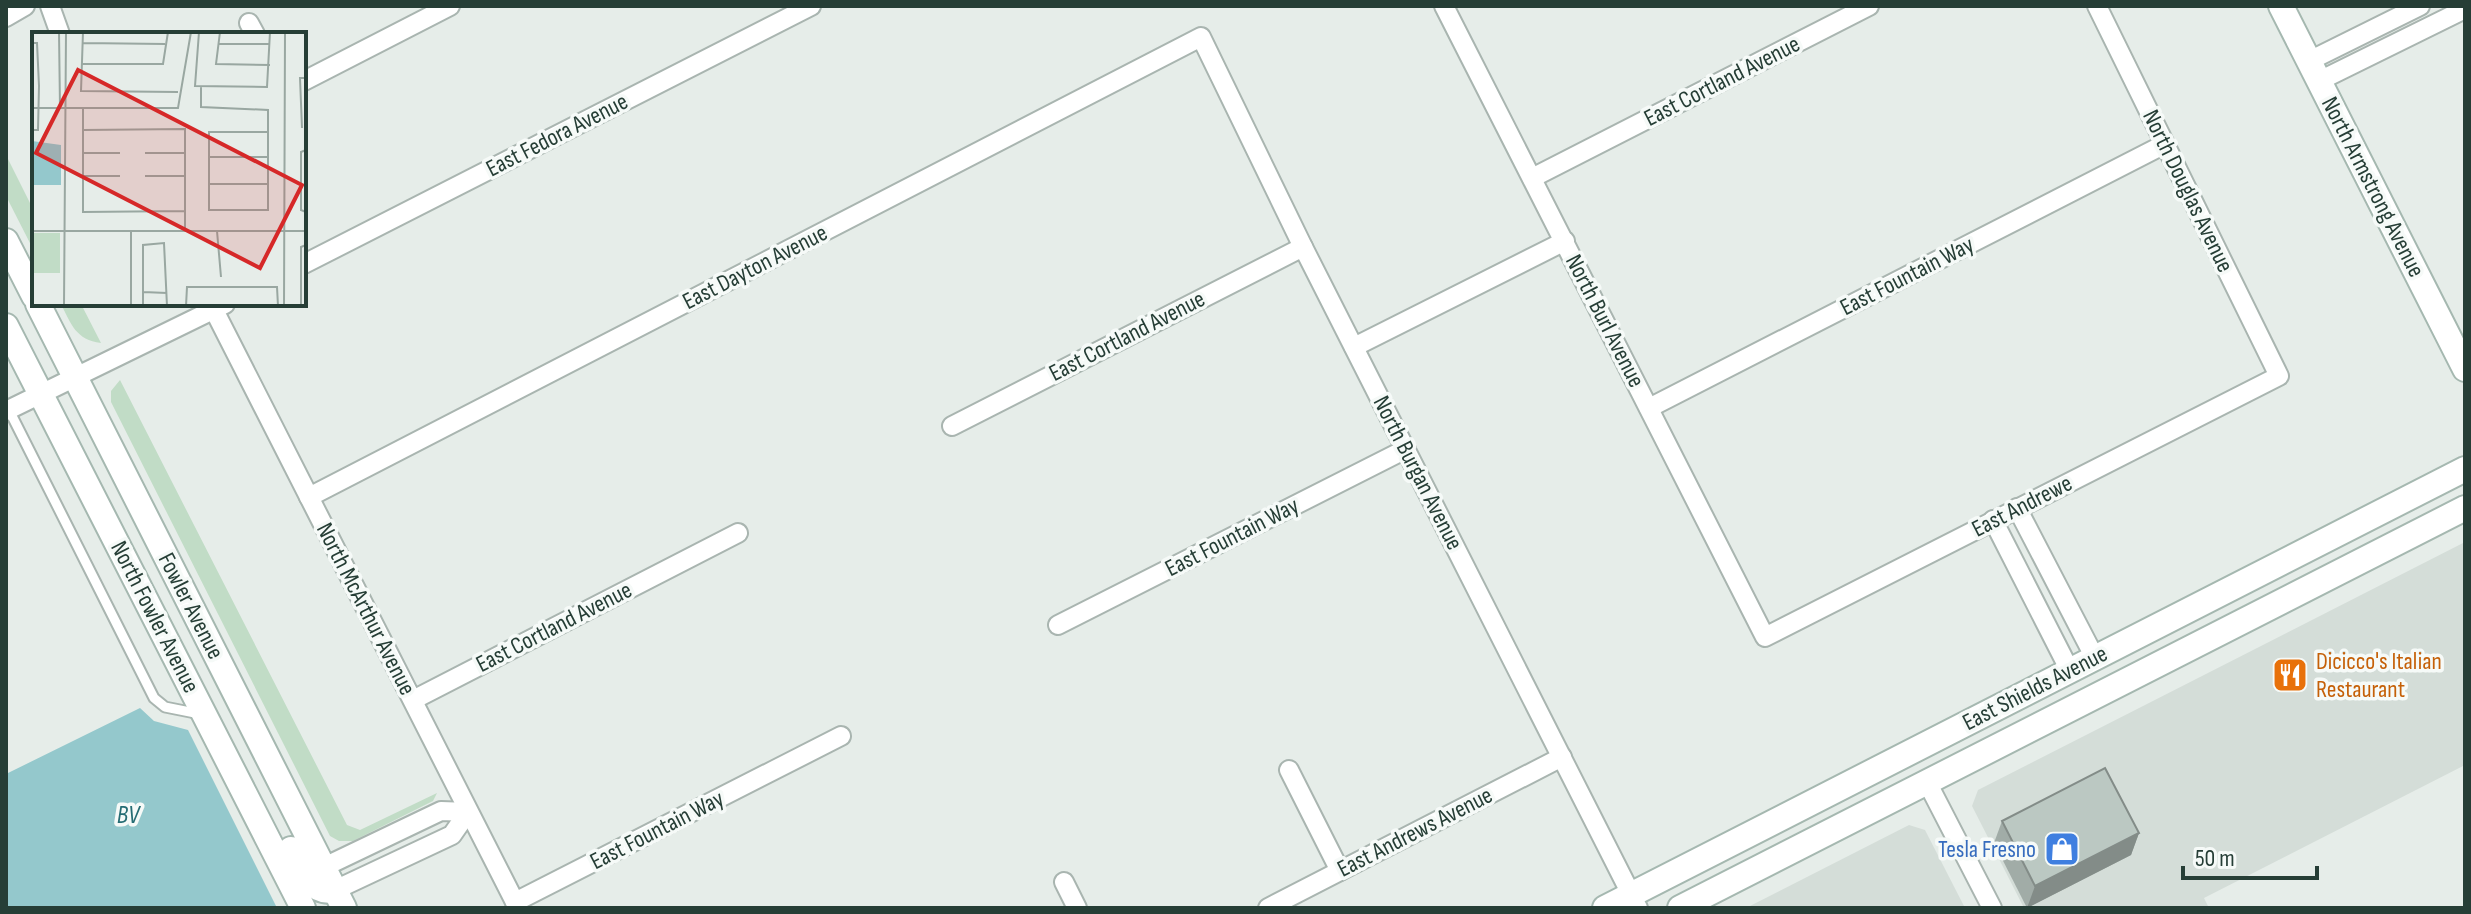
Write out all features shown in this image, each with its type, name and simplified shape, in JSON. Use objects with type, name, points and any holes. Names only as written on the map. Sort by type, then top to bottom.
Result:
[{"type":"main road","name":"North Armstrong Avenue","points":[[2281,6],[2465,369]]},
{"type":"main road","points":[[6,241],[32,292]]},
{"type":"main road","name":"Fowler Avenue","points":[[39,306],[340,899]]},
{"type":"main road","name":"North Fowler Avenue","points":[[6,326],[303,908]]},
{"type":"main road","name":"East Shields Avenue","points":[[1605,908],[1634,901],[2095,658],[2465,469]]},
{"type":"main road","name":"East Shields Avenue","points":[[1680,908],[2465,508]]},
{"type":"main road","points":[[219,740],[239,750],[305,875],[320,890],[340,899]]},
{"type":"street","points":[[6,17],[25,6]]},
{"type":"street","points":[[50,6],[59,32]]},
{"type":"street","points":[[306,80],[450,6]]},
{"type":"street","name":"East Fedora Avenue","points":[[306,263],[811,6]]},
{"type":"street","name":"North Burl Avenue","points":[[1444,6],[1765,637]]},
{"type":"street","name":"East Cortland Avenue","points":[[1532,178],[1869,6]]},
{"type":"street","points":[[2314,71],[2420,6]]},
{"type":"street","name":"North Douglas Avenue","points":[[2104,8],[2165,144],[2279,376]]},
{"type":"street","points":[[2314,71],[2462,12]]},
{"type":"street","name":"North Burgan Avenue","points":[[1201,37],[1303,247],[1634,901]]},
{"type":"street","name":"East Dayton Avenue","points":[[309,497],[1201,37]]},
{"type":"street","name":"East Fountain Way","points":[[1649,408],[2165,144]]},
{"type":"street","points":[[1354,347],[1565,241]]},
{"type":"street","name":"East Cortland Avenue","points":[[952,426],[1303,247]]},
{"type":"street","points":[[7,409],[220,307]]},
{"type":"street","name":"North McArthur Avenue","points":[[220,307],[309,497],[517,905]]},
{"type":"street","name":"East Andrewe","points":[[1765,637],[2279,376]]},
{"type":"street","name":"East Fountain Way","points":[[1058,625],[1406,449]]},
{"type":"street","points":[[2017,508],[2095,658]]},
{"type":"street","points":[[1993,520],[2070,671]]},
{"type":"street","name":"East Cortland Avenue","points":[[413,700],[738,533]]},
{"type":"street","name":"East Fountain Way","points":[[517,905],[841,736]]},
{"type":"street","name":"East Andrews Avenue","points":[[1268,908],[1562,757]]},
{"type":"street","points":[[1289,770],[1340,871]]},
{"type":"street","points":[[1927,782],[1992,908]]},
{"type":"street","points":[[324,867],[441,811],[468,812]]},
{"type":"street","points":[[340,899],[452,835],[468,812]]},
{"type":"street","points":[[1064,882],[1077,908]]},
{"type":"lane","points":[[7,409],[154,698],[165,707],[206,715]]},
{"type":"shaded area","points":[[2465,542],[2465,765],[2204,898],[2209,908],[2024,908],[1972,806],[1978,790]]},
{"type":"shaded area","points":[[1909,825],[1925,830],[1965,908],[1746,908]]},
{"type":"green space","points":[[6,155],[32,207],[32,247],[6,196]]},
{"type":"green space","points":[[62,306],[82,306],[101,343],[80,335]]},
{"type":"green space","points":[[120,380],[347,825],[360,830],[437,793],[433,801],[353,841],[339,841],[330,836],[111,402],[111,391]]},
{"type":"water","name":"BV","points":[[140,708],[154,721],[188,730],[277,908],[6,908],[6,774]]},
{"type":"building","name":"Tesla Fresno","points":[[2105,768],[2139,833],[2035,886],[2002,821]]},
{"type":"place","name":"Dicicco's Italian Restaurant","points":[[2290,675]]},
{"type":"place","name":"Tesla Fresno","points":[[2062,849]]}]
